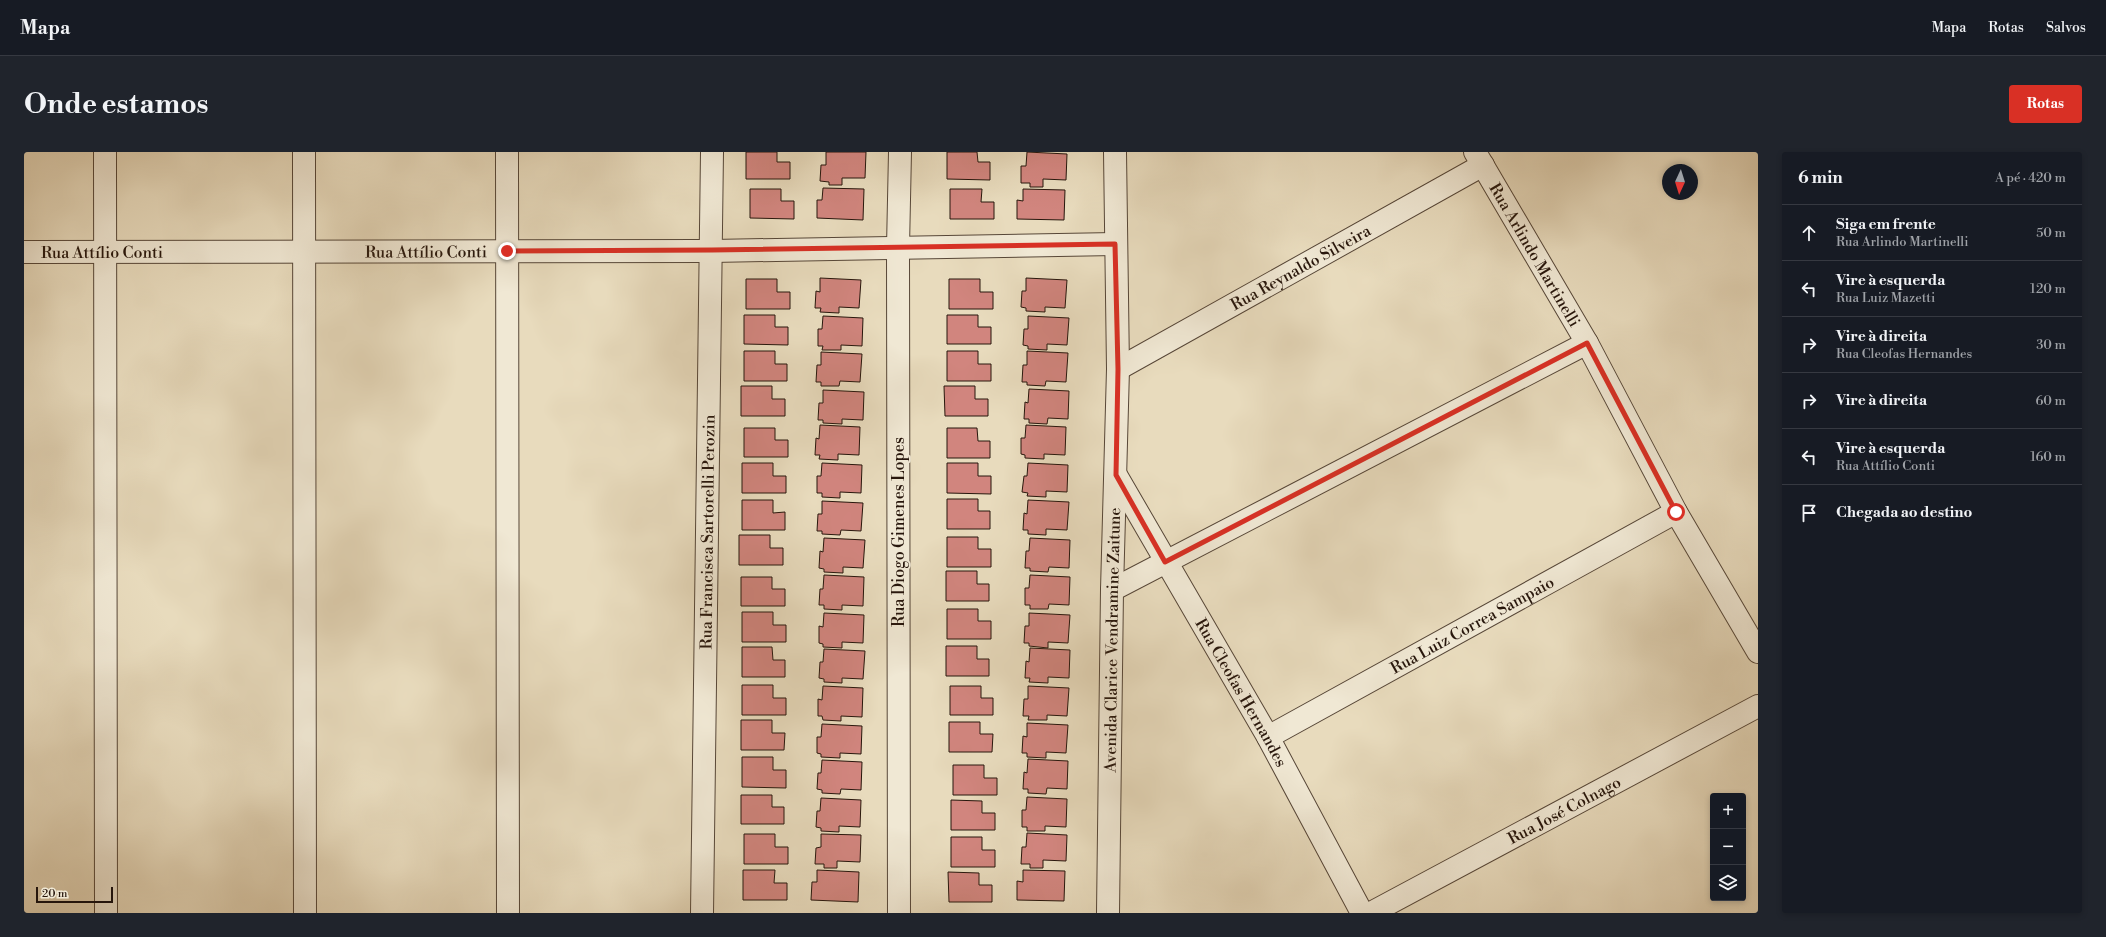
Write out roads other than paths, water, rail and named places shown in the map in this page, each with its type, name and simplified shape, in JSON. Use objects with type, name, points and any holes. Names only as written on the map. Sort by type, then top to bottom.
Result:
[{"type":"street","points":[[105,152],[106,913]]},
{"type":"street","points":[[304,152],[305,913]]},
{"type":"street","points":[[507,152],[508,913]]},
{"type":"street","name":"Rua Francisca Sartorelli Perozin","points":[[702,913],[712,250],[712,152]]},
{"type":"street","name":"Rua Diogo Gimenes Lopes","points":[[899,913],[898,247],[900,152]]},
{"type":"street","name":"Avenida Clarice Vendramine Zaitune","points":[[1108,913],[1112,590],[1118,369],[1115,244],[1115,152]]},
{"type":"street","name":"Rua Arlindo Martinelli","points":[[1479,158],[1587,343],[1676,512],[1758,652]]},
{"type":"street","name":"Rua Reynaldo Silveira","points":[[1118,369],[1479,158]]},
{"type":"street","name":"Rua Attílio Conti","points":[[24,252],[712,250],[1115,244]]},
{"type":"street","points":[[1112,590],[1587,343]]},
{"type":"street","name":"Rua Cleofas Hernandes","points":[[1116,475],[1165,562],[1268,737],[1362,913]]},
{"type":"street","name":"Rua Luiz Correa Sampaio","points":[[1268,737],[1676,512]]},
{"type":"street","name":"Rua José Colnago","points":[[1371,913],[1758,706]]}]
